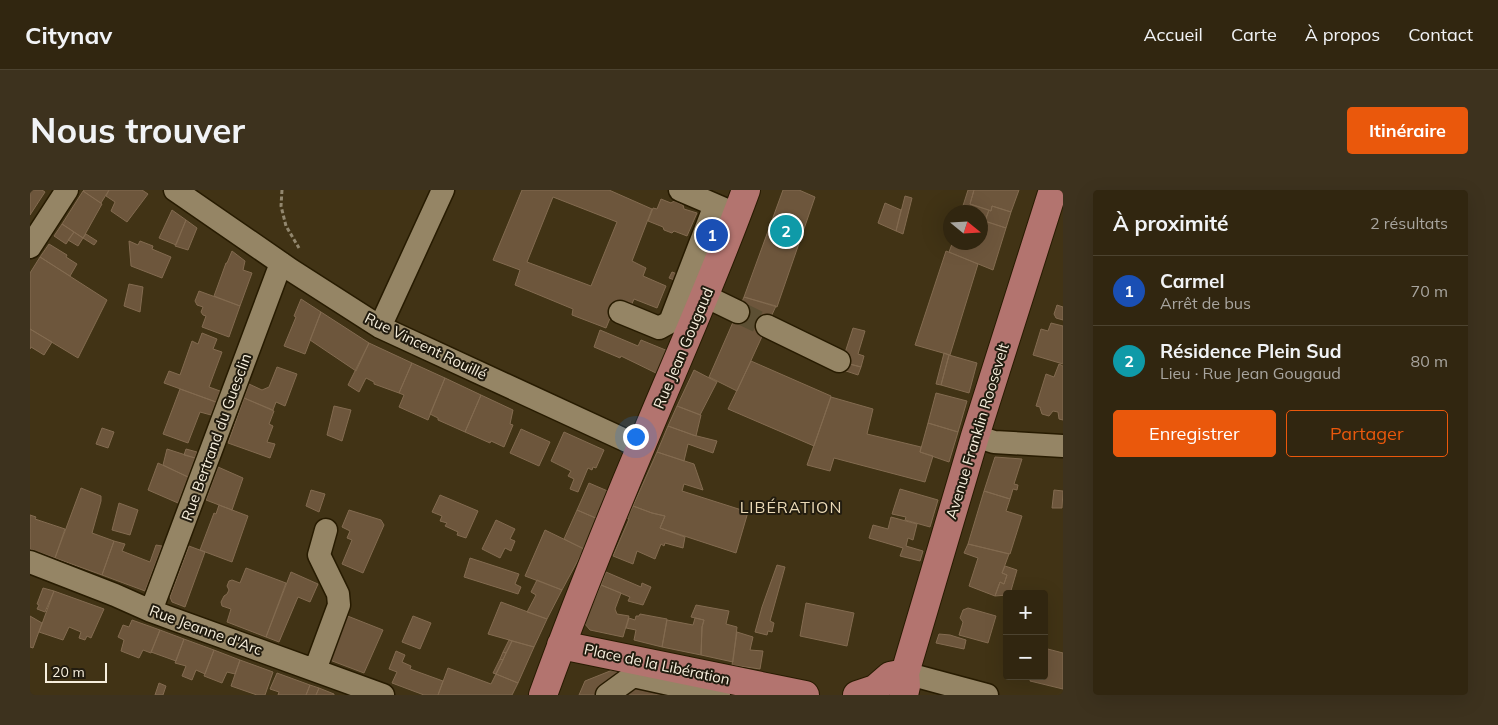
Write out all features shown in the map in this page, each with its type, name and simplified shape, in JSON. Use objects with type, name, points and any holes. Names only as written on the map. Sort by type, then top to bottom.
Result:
[{"type":"main road","name":"Avenue Franklin Roosevelt","points":[[905,684],[975,436],[1053,190]]},
{"type":"main road","name":"Rue Jean Gougaud","points":[[561,644],[640,447],[705,296],[733,203]]},
{"type":"main road","points":[[543,695],[561,644]]},
{"type":"main road","name":"Place de la Libération","points":[[561,644],[805,695]]},
{"type":"main road","points":[[857,695],[874,689],[890,676],[905,684]]},
{"type":"street","points":[[30,246],[67,190]]},
{"type":"street","name":"Rue Vincent Rouillé","points":[[175,190],[286,267],[380,326],[640,447]]},
{"type":"street","points":[[380,326],[443,190]]},
{"type":"street","points":[[620,312],[659,328],[670,322],[733,203],[680,190]]},
{"type":"street","name":"Rue Bertrand du Guesclin","points":[[151,611],[286,267]]},
{"type":"street","points":[[705,296],[738,312]]},
{"type":"street","points":[[767,326],[839,361]]},
{"type":"street","points":[[975,436],[994,442],[1063,446]]},
{"type":"street","points":[[315,670],[339,605],[338,594],[319,555],[326,530]]},
{"type":"street","name":"Rue Jeanne d'Arc","points":[[30,562],[151,611],[383,695]]},
{"type":"street","points":[[607,695],[632,676],[718,695]]},
{"type":"street","points":[[905,684],[987,695]]},
{"type":"path","points":[[282,190],[280,206],[286,226],[301,251],[286,267]]},
{"type":"building","points":[[30,190],[42,190],[45,192],[30,215]]},
{"type":"building","points":[[84,190],[109,190],[101,203]]},
{"type":"building","points":[[109,190],[142,190],[148,194],[127,222],[111,211],[115,202],[106,196]]},
{"type":"building","points":[[522,190],[609,190],[652,209],[632,261],[646,268],[643,276],[666,286],[657,308],[634,299],[631,306],[617,301],[606,328],[572,315],[573,309],[515,285],[520,270],[493,260]],"holes":[[[553,197],[617,222],[591,286],[527,262]]]},
{"type":"building","points":[[783,190],[799,190],[815,197],[777,307],[744,297]]},
{"type":"building","points":[[968,190],[974,190],[970,204],[973,205],[963,205]]},
{"type":"building","points":[[974,190],[1019,190],[1011,212],[992,206],[991,211],[988,210],[988,205],[970,204]]},
{"type":"building","points":[[83,191],[102,204],[83,238],[62,224]]},
{"type":"building","points":[[905,196],[912,198],[903,234],[896,231]]},
{"type":"building","points":[[661,199],[671,203],[674,201],[683,205],[684,209],[697,213],[687,236],[674,231],[672,233],[664,230],[663,227],[648,221],[653,208],[657,209]]},
{"type":"building","points":[[885,203],[901,210],[896,231],[878,223]]},
{"type":"building","points":[[992,206],[1011,212],[1006,228],[988,222],[988,213],[989,210],[991,211]]},
{"type":"building","points":[[172,210],[186,220],[176,245],[159,238]]},
{"type":"building","points":[[186,220],[197,228],[188,250],[175,246]]},
{"type":"building","points":[[988,222],[1006,228],[993,270],[949,252],[950,250],[988,250]]},
{"type":"building","points":[[62,224],[74,232],[66,244],[54,236]]},
{"type":"building","points":[[74,232],[83,238],[78,246],[68,240]]},
{"type":"building","points":[[86,234],[97,241],[94,245],[83,238]]},
{"type":"building","points":[[129,241],[138,245],[140,241],[153,246],[152,249],[171,257],[162,278],[131,266]]},
{"type":"building","points":[[49,244],[67,255],[66,257],[77,264],[70,276],[40,257]]},
{"type":"building","points":[[232,251],[245,261],[243,270],[252,273],[240,306],[214,296]]},
{"type":"building","points":[[946,251],[978,264],[950,355],[915,345]]},
{"type":"building","points":[[40,257],[107,300],[78,358],[30,329],[30,273]]},
{"type":"building","points":[[672,272],[685,277],[683,283],[669,278]]},
{"type":"building","points":[[129,284],[143,287],[140,312],[124,306]]},
{"type":"building","points":[[199,291],[240,306],[229,337],[202,327],[206,316],[201,312],[203,307],[197,305],[195,301]]},
{"type":"building","points":[[744,297],[776,306],[737,391],[709,377]]},
{"type":"building","points":[[301,299],[321,312],[305,354],[284,346]]},
{"type":"building","points":[[1057,305],[1063,307],[1063,320],[1056,318],[1054,314]]},
{"type":"building","points":[[321,312],[369,343],[356,371],[310,340]]},
{"type":"building","points":[[1051,323],[1063,326],[1063,364],[1033,355],[1041,329],[1048,331]]},
{"type":"building","points":[[853,328],[865,331],[858,354],[864,356],[861,367],[842,362]]},
{"type":"building","points":[[30,329],[52,342],[44,355],[31,347],[30,349]]},
{"type":"building","points":[[600,330],[638,346],[641,340],[668,351],[658,374],[621,356],[620,358],[594,347]]},
{"type":"building","points":[[202,333],[217,339],[213,349],[222,352],[209,387],[220,391],[216,402],[164,383],[169,371],[180,375],[192,341],[198,344]]},
{"type":"building","points":[[369,343],[412,363],[399,393],[374,384],[374,382],[366,378],[359,392],[348,385]]},
{"type":"building","points":[[944,353],[949,355],[941,385],[936,384]]},
{"type":"building","points":[[949,355],[977,363],[969,393],[941,385]]},
{"type":"building","points":[[751,361],[831,396],[814,446],[728,409]]},
{"type":"building","points":[[842,362],[861,367],[858,375],[840,369]]},
{"type":"building","points":[[412,363],[445,378],[428,420],[399,407],[404,395],[399,393]]},
{"type":"building","points":[[1059,364],[1063,366],[1063,420],[1059,419],[1058,412],[1053,411],[1049,416],[1042,414],[1040,407],[1036,406],[1046,374],[1054,377]]},
{"type":"building","points":[[277,367],[297,374],[285,406],[276,402],[273,410],[244,398],[249,384],[262,390],[269,387]]},
{"type":"building","points":[[694,370],[717,382],[700,415],[677,406]]},
{"type":"building","points":[[445,378],[481,395],[465,432],[438,420],[438,418],[430,414]]},
{"type":"building","points":[[180,389],[216,402],[211,415],[200,412],[188,443],[163,434]]},
{"type":"building","points":[[936,393],[967,401],[958,432],[928,423]]},
{"type":"building","points":[[481,395],[513,410],[510,424],[513,425],[504,447],[465,432]]},
{"type":"building","points":[[831,397],[873,409],[867,434],[921,447],[920,452],[933,456],[925,482],[834,458],[830,471],[807,465]]},
{"type":"building","points":[[244,398],[274,411],[269,424],[273,426],[267,442],[275,444],[270,458],[228,443]]},
{"type":"building","points":[[334,406],[351,410],[342,441],[327,435]]},
{"type":"building","points":[[677,406],[701,415],[696,436],[668,426]]},
{"type":"building","points":[[928,423],[958,432],[949,462],[920,452]]},
{"type":"building","points":[[668,426],[717,441],[713,453],[688,444],[684,461],[657,452]]},
{"type":"building","points":[[102,428],[114,432],[108,448],[96,444]]},
{"type":"building","points":[[521,429],[550,442],[539,466],[510,453]]},
{"type":"building","points":[[564,432],[604,450],[596,468],[593,467],[592,470],[588,468],[578,492],[570,489],[574,479],[568,476],[571,471],[551,461]]},
{"type":"building","points":[[167,449],[195,458],[188,477],[163,465]]},
{"type":"building","points":[[186,449],[197,452],[195,458],[184,455]]},
{"type":"building","points":[[657,452],[694,464],[703,490],[684,484],[682,491],[748,512],[736,553],[660,528],[665,516],[633,506]]},
{"type":"building","points":[[995,457],[1022,459],[1014,484],[1018,485],[1017,490],[1013,489],[1010,499],[984,491]]},
{"type":"building","points":[[158,463],[188,477],[178,503],[148,490]]},
{"type":"building","points":[[218,467],[243,478],[232,510],[206,500]]},
{"type":"building","points":[[589,483],[610,492],[598,519],[577,510]]},
{"type":"building","points":[[81,488],[101,496],[92,533],[114,541],[102,575],[55,558]]},
{"type":"building","points":[[900,489],[938,500],[930,527],[905,520],[906,517],[892,514]]},
{"type":"building","points":[[311,490],[325,494],[319,512],[306,506]]},
{"type":"building","points":[[1054,490],[1063,491],[1062,508],[1052,508]]},
{"type":"building","points":[[984,491],[1010,499],[1006,511],[1022,516],[1010,554],[968,544]]},
{"type":"building","points":[[440,495],[478,511],[466,538],[457,535],[458,532],[445,526],[447,523],[440,521],[442,516],[432,512]]},
{"type":"building","points":[[119,503],[138,510],[130,535],[112,530]]},
{"type":"building","points":[[219,505],[248,516],[232,562],[200,550]]},
{"type":"building","points":[[633,506],[665,516],[660,528],[685,537],[683,548],[665,543],[664,546],[661,544],[655,559],[637,551],[633,564],[613,556]]},
{"type":"building","points":[[349,510],[381,520],[384,525],[363,573],[342,564],[352,540],[347,538],[350,531],[342,527]]},
{"type":"building","points":[[577,510],[598,519],[584,549],[564,539]]},
{"type":"building","points":[[30,515],[36,517],[35,519],[65,529],[55,558],[30,549]]},
{"type":"building","points":[[891,517],[917,524],[913,540],[908,538],[906,546],[923,551],[920,561],[900,556],[903,548],[869,538],[873,525],[888,529]]},
{"type":"building","points":[[496,520],[515,529],[510,539],[515,541],[511,551],[505,548],[500,558],[482,549]]},
{"type":"building","points":[[545,530],[584,549],[562,590],[525,576]]},
{"type":"building","points":[[114,541],[125,544],[122,551],[150,562],[156,545],[162,546],[145,591],[102,575]]},
{"type":"building","points":[[968,544],[1009,554],[1002,573],[1007,575],[1004,584],[1000,582],[995,596],[969,586],[978,558],[964,553]]},
{"type":"building","points":[[189,546],[205,552],[185,607],[172,602],[170,597]]},
{"type":"building","points":[[470,558],[519,574],[515,584],[521,587],[518,594],[464,577]]},
{"type":"building","points":[[777,565],[785,567],[770,621],[774,623],[772,632],[768,631],[767,635],[755,632]]},
{"type":"building","points":[[1005,566],[1017,570],[1011,590],[1003,590],[1003,595],[995,596],[1000,582],[1004,584],[1007,575],[1002,573]]},
{"type":"building","points":[[246,568],[286,583],[266,637],[227,622],[231,609],[222,606],[221,602],[229,590],[227,586],[229,581],[232,580],[240,583]]},
{"type":"building","points":[[291,572],[318,584],[310,602],[298,597],[279,642],[266,637]]},
{"type":"building","points":[[606,572],[641,587],[642,583],[651,587],[643,605],[628,601],[630,597],[601,585]]},
{"type":"building","points":[[537,580],[562,590],[547,619],[527,612],[536,595],[531,592]]},
{"type":"building","points":[[601,585],[621,593],[615,609],[617,614],[629,616],[623,637],[590,630],[584,623]]},
{"type":"building","points":[[43,588],[54,591],[45,612],[37,609]]},
{"type":"building","points":[[54,591],[104,609],[91,638],[87,636],[85,640],[79,638],[81,632],[69,627],[63,640],[39,632]]},
{"type":"building","points":[[501,602],[547,619],[534,647],[488,634]]},
{"type":"building","points":[[806,603],[854,613],[847,646],[800,636]]},
{"type":"building","points":[[696,605],[729,611],[726,624],[737,627],[733,662],[701,655],[704,620],[691,617]]},
{"type":"building","points":[[968,608],[996,616],[988,643],[959,635],[963,622],[960,618],[963,610]]},
{"type":"building","points":[[640,614],[667,619],[662,647],[634,640],[636,630],[626,628],[629,618],[635,620],[636,616]]},
{"type":"building","points":[[345,615],[383,630],[364,673],[327,659]]},
{"type":"building","points":[[30,616],[42,623],[33,648],[30,647]]},
{"type":"building","points":[[413,616],[431,623],[420,649],[402,642]]},
{"type":"building","points":[[695,618],[704,620],[701,655],[662,647],[667,620],[693,625]]},
{"type":"building","points":[[132,620],[160,630],[151,653],[143,650],[139,658],[121,651],[124,640],[118,637],[123,625],[129,627]]},
{"type":"building","points":[[160,630],[184,639],[176,661],[151,652]]},
{"type":"building","points":[[737,632],[753,637],[750,650],[763,651],[760,669],[732,665]]},
{"type":"building","points":[[939,634],[966,640],[964,649],[936,643]]},
{"type":"building","points":[[184,639],[214,650],[205,674],[196,670],[192,680],[182,676],[186,666],[175,663]]},
{"type":"building","points":[[509,640],[512,641],[506,653],[503,652]]},
{"type":"building","points":[[512,641],[534,647],[518,683],[496,674]]},
{"type":"building","points":[[1048,649],[1063,653],[1063,689],[1030,681],[1048,680]]},
{"type":"building","points":[[214,650],[240,660],[235,674],[227,672],[222,683],[204,676]]},
{"type":"building","points":[[396,651],[405,655],[402,662],[411,666],[410,669],[443,681],[438,695],[424,695],[392,683],[397,672],[389,669]]},
{"type":"building","points":[[503,652],[506,653],[503,660],[500,659]]},
{"type":"building","points":[[500,659],[503,660],[496,674],[493,673]]},
{"type":"building","points":[[240,660],[273,672],[265,695],[257,695],[231,686]]},
{"type":"building","points":[[448,668],[491,684],[496,674],[518,683],[512,695],[438,695]]},
{"type":"building","points":[[615,669],[733,695],[579,695],[585,681]]},
{"type":"building","points":[[277,673],[310,685],[306,695],[278,695],[279,692],[270,689]]},
{"type":"building","points":[[159,683],[166,686],[163,695],[155,695]]},
{"type":"building","points":[[310,685],[319,688],[316,695],[306,695]]},
{"type":"building","points":[[319,688],[334,694],[334,695],[316,695]]},
{"type":"tunnel","points":[[738,312],[767,326]]},
{"type":"place","name":"Résidence Plein Sud","points":[[786,231]]},
{"type":"place","name":"Carmel","points":[[712,235]]},
{"type":"district","name":"LIBÉRATION","points":[[791,507]]}]
